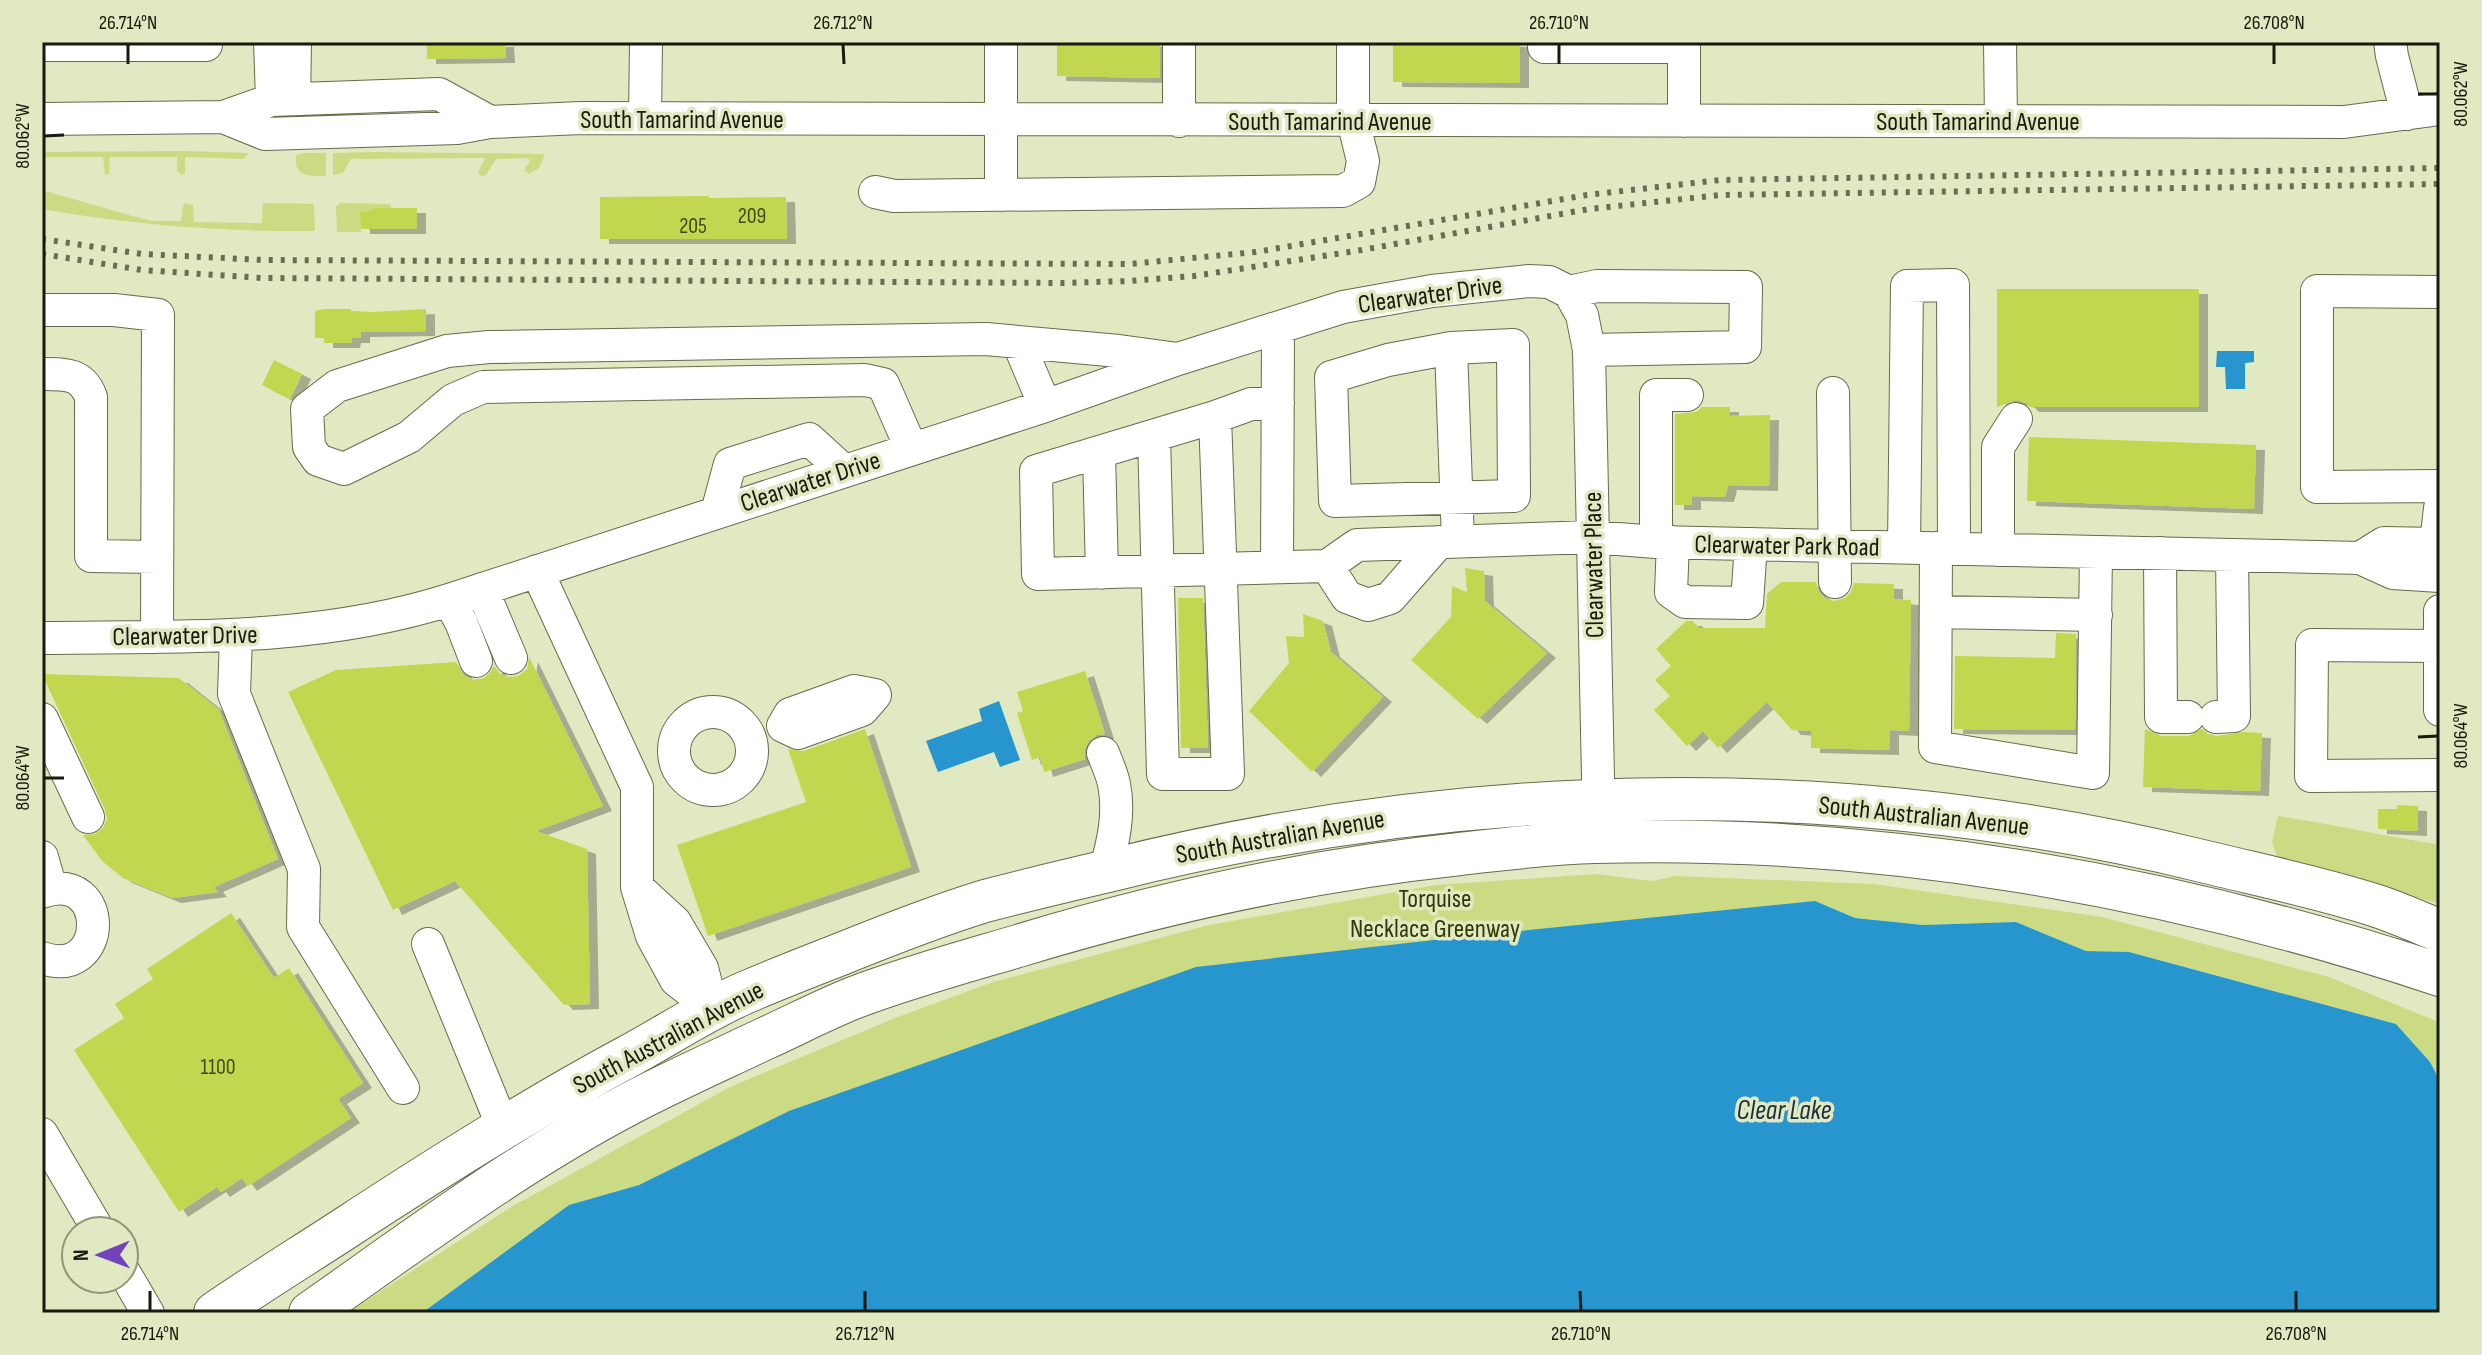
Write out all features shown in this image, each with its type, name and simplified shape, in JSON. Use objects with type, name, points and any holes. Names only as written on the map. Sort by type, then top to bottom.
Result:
[{"type":"main road","name":"South Australian Avenue","points":[[215,1313],[503,1127],[712,1008],[947,913],[1020,892],[1246,839],[1461,808],[1599,799],[1833,803],[1954,815],[2149,848],[2378,906],[2440,931]]},
{"type":"main road","name":"South Australian Avenue","points":[[310,1313],[544,1153],[630,1103],[856,997],[1038,940],[1160,907],[1337,870],[1518,847],[1598,842],[1710,842],[1816,847],[1967,863],[2132,892],[2370,952],[2440,975]]},
{"type":"main road","points":[[2378,906],[2440,922]]},
{"type":"main road","points":[[2370,952],[2440,1006]]},
{"type":"main road","points":[[712,1008],[729,1056]]},
{"type":"street","points":[[42,45],[206,45],[206,42]]},
{"type":"street","points":[[270,42],[283,100]]},
{"type":"street","points":[[283,100],[295,42]]},
{"type":"street","points":[[645,118],[646,42]]},
{"type":"street","points":[[1001,42],[1001,195]]},
{"type":"street","points":[[1179,42],[1179,121]]},
{"type":"street","points":[[875,192],[894,196],[1343,191],[1359,182],[1363,161],[1353,120],[1353,42]]},
{"type":"street","points":[[2000,42],[2001,121]]},
{"type":"street","points":[[2390,42],[2407,114]]},
{"type":"street","points":[[1544,47],[1684,45],[1684,121]]},
{"type":"street","points":[[42,119],[223,117],[283,100],[439,94],[490,122]]},
{"type":"street","points":[[287,133],[301,120],[364,97]]},
{"type":"street","name":"South Tamarind Avenue","points":[[223,117],[265,134],[457,128],[490,122],[645,118],[2344,122],[2440,109]]},
{"type":"street","name":"Clearwater Drive","points":[[42,638],[236,636],[312,630],[375,619],[449,600],[1343,307],[1432,291],[1529,281],[1549,282],[1569,292]]},
{"type":"street","points":[[1904,547],[1907,286],[1953,285],[1945,548],[1936,612],[1935,747],[2093,773],[2096,552]]},
{"type":"street","points":[[1569,292],[1597,286],[1746,287],[1745,347],[1589,350]]},
{"type":"street","points":[[2440,292],[2317,291],[2317,487],[2440,486]]},
{"type":"street","name":"Clearwater Place","points":[[1569,292],[1582,315],[1589,350],[1598,842]]},
{"type":"street","points":[[42,310],[114,310],[158,315],[157,637]]},
{"type":"street","points":[[1277,566],[1278,328]]},
{"type":"street","points":[[911,448],[883,384],[865,380],[483,387],[453,400],[409,437],[344,469],[318,460],[309,447],[307,409],[337,386],[447,351],[489,347],[986,339],[1178,359]]},
{"type":"street","points":[[1018,342],[1045,406]]},
{"type":"street","points":[[1331,377],[1335,501],[1456,498],[1514,496],[1513,345],[1451,348],[1388,360],[1278,391],[1215,417],[1036,471],[1038,574],[1327,566],[1347,597],[1368,605],[1390,598],[1449,542],[1456,498],[1451,348]]},
{"type":"street","points":[[42,374],[74,376],[82,381],[91,397],[91,556],[157,557]]},
{"type":"street","points":[[1833,393],[1835,582]]},
{"type":"street","points":[[1687,395],[1656,395],[1671,592],[1685,602],[1756,604],[1751,544]]},
{"type":"street","points":[[1154,436],[1163,774],[1228,774],[1215,417]]},
{"type":"street","points":[[1998,550],[1998,447],[2016,419]]},
{"type":"street","points":[[1099,453],[1102,573]]},
{"type":"street","points":[[2439,565],[2440,508]]},
{"type":"street","name":"Clearwater Park Road","points":[[1327,566],[1357,545],[1592,537],[1665,542],[2360,558],[2393,573],[2439,565]]},
{"type":"street","points":[[2160,553],[2161,717],[2234,716],[2232,555]]},
{"type":"street","points":[[537,571],[637,787],[637,887],[652,936],[676,980],[712,1008]]},
{"type":"street","points":[[482,589],[511,658]]},
{"type":"street","points":[[449,600],[476,661]]},
{"type":"street","points":[[2440,611],[2440,710]]},
{"type":"street","points":[[1936,612],[2096,615]]},
{"type":"street","points":[[236,636],[234,694],[304,869],[303,927],[403,1088]]},
{"type":"street","points":[[2440,646],[2312,645],[2311,776],[2440,775],[2440,786]]},
{"type":"street","points":[[748,735],[783,726],[790,714],[831,710]]},
{"type":"street","points":[[719,713],[731,717],[741,724],[748,735],[751,760],[738,781],[727,788],[701,788],[689,782],[675,760],[677,736],[694,717],[719,713]]},
{"type":"street","points":[[42,719],[88,817]]},
{"type":"street","points":[[1103,753],[1114,783],[1116,820],[1105,872]]},
{"type":"street","points":[[633,777],[675,760]]},
{"type":"street","points":[[42,857],[47,890],[64,889],[85,900],[92,911],[94,923],[88,946],[79,955],[56,961],[42,958]]},
{"type":"street","points":[[428,944],[503,1127]]},
{"type":"street","points":[[42,1134],[90,1215]]},
{"type":"street","points":[[137,1295],[148,1313]]},
{"type":"green space","points":[[42,152],[249,153],[244,159],[185,157],[185,173],[182,175],[177,171],[177,157],[110,157],[109,174],[105,175],[103,157],[43,157],[42,170]]},
{"type":"green space","points":[[326,153],[326,176],[304,174],[297,168],[296,155]]},
{"type":"green space","points":[[333,153],[545,155],[539,168],[529,174],[524,170],[530,161],[528,158],[496,159],[486,175],[481,176],[478,172],[485,158],[351,159],[343,173],[333,175]]},
{"type":"green space","points":[[42,190],[153,221],[181,221],[185,203],[193,205],[194,222],[262,223],[263,203],[314,204],[315,231],[178,226],[76,215],[42,209]]},
{"type":"green space","points":[[340,203],[390,204],[392,209],[373,208],[361,212],[361,232],[337,232],[336,207]]},
{"type":"green space","points":[[2278,816],[2440,845],[2440,904],[2278,860],[2272,842]]},
{"type":"green space","name":"Torquise Necklace Greenway","points":[[1596,874],[1652,881],[1676,876],[1874,884],[2102,917],[2329,977],[2436,1021],[2440,1025],[2440,1081],[2430,1062],[2396,1024],[2129,952],[2086,951],[2016,922],[1923,925],[1855,918],[1815,901],[789,1111],[639,1185],[569,1205],[422,1313],[347,1313],[511,1207],[730,1087],[895,1018],[993,982],[1209,925],[1436,885]]},
{"type":"water","points":[[2217,351],[2254,351],[2254,362],[2245,363],[2245,389],[2226,389],[2225,367],[2216,367]]},
{"type":"water","points":[[999,701],[1020,760],[1000,767],[994,752],[938,772],[926,741],[982,721],[979,709]]},
{"type":"water","name":"Clear Lake","points":[[1815,901],[1855,918],[1923,925],[2016,922],[2086,951],[2129,952],[2396,1024],[2430,1062],[2440,1081],[2440,1313],[422,1313],[569,1205],[639,1185],[789,1111],[1196,967]]},
{"type":"building","points":[[427,42],[505,42],[506,58],[427,59]]},
{"type":"building","points":[[1057,42],[1160,42],[1160,78],[1057,76]]},
{"type":"building","points":[[1393,42],[1520,42],[1520,83],[1393,82]]},
{"type":"building","points":[[600,197],[786,197],[787,239],[600,239]]},
{"type":"building","points":[[373,208],[417,208],[417,229],[361,229],[360,212]]},
{"type":"building","points":[[1997,289],[2199,289],[2199,407],[2030,407],[2016,400],[1997,407]]},
{"type":"building","points":[[426,309],[426,331],[361,332],[361,338],[352,338],[351,343],[324,343],[324,338],[315,338],[315,311],[373,312]]},
{"type":"building","points":[[274,360],[302,374],[290,399],[262,385]]},
{"type":"building","points":[[1702,407],[1730,407],[1730,416],[1770,415],[1769,486],[1728,485],[1725,497],[1692,496],[1692,505],[1675,505],[1675,414],[1696,412]]},
{"type":"building","points":[[2029,437],[2256,445],[2254,509],[2027,501]]},
{"type":"building","points":[[1465,568],[1484,571],[1485,601],[1547,653],[1478,719],[1411,660],[1451,617],[1452,586],[1467,592]]},
{"type":"building","points":[[1781,582],[1816,582],[1819,592],[1834,601],[1845,598],[1854,583],[1894,584],[1894,599],[1911,600],[1909,731],[1890,730],[1890,750],[1811,748],[1811,731],[1792,730],[1767,702],[1718,748],[1703,731],[1687,746],[1654,710],[1670,696],[1655,680],[1671,666],[1656,649],[1686,621],[1693,621],[1699,628],[1765,628],[1767,594]]},
{"type":"building","points":[[1178,598],[1203,598],[1208,748],[1181,748]]},
{"type":"building","points":[[1303,614],[1323,621],[1331,652],[1383,697],[1312,772],[1249,711],[1289,663],[1286,636],[1304,637]]},
{"type":"building","points":[[2056,633],[2076,634],[2075,730],[1954,729],[1955,656],[2055,658]]},
{"type":"building","points":[[529,657],[603,806],[536,831],[587,849],[590,1004],[564,1005],[455,881],[393,910],[288,692],[336,670],[456,662],[464,675],[472,680],[484,678],[494,666],[500,674],[518,676],[527,669]]},
{"type":"building","points":[[1085,671],[1105,734],[1089,741],[1084,750],[1085,759],[1044,772],[1040,757],[1032,760],[1017,713],[1023,711],[1017,692]]},
{"type":"building","points":[[42,674],[179,678],[219,710],[278,859],[214,887],[218,892],[172,898],[123,878],[102,861],[83,835],[95,834],[103,828],[107,819],[105,810]]},
{"type":"building","points":[[865,729],[911,867],[708,936],[677,845],[806,802],[788,749],[804,751]]},
{"type":"building","points":[[2145,729],[2161,736],[2189,736],[2202,729],[2217,736],[2262,733],[2260,791],[2143,787]]},
{"type":"building","points":[[2397,805],[2418,806],[2418,831],[2378,829],[2378,809],[2397,809]]},
{"type":"building","points":[[231,913],[274,978],[289,968],[363,1083],[338,1099],[351,1118],[248,1186],[242,1178],[221,1192],[217,1187],[179,1212],[74,1050],[124,1018],[115,1004],[153,979],[147,969]]},
{"type":"railway","points":[[42,239],[142,254],[264,260],[1129,264],[1256,252],[1587,195],[1720,180],[2440,168]]},
{"type":"railway","points":[[42,254],[142,270],[262,278],[1062,283],[1194,276],[1362,250],[1589,209],[1721,195],[2440,184]]}]
